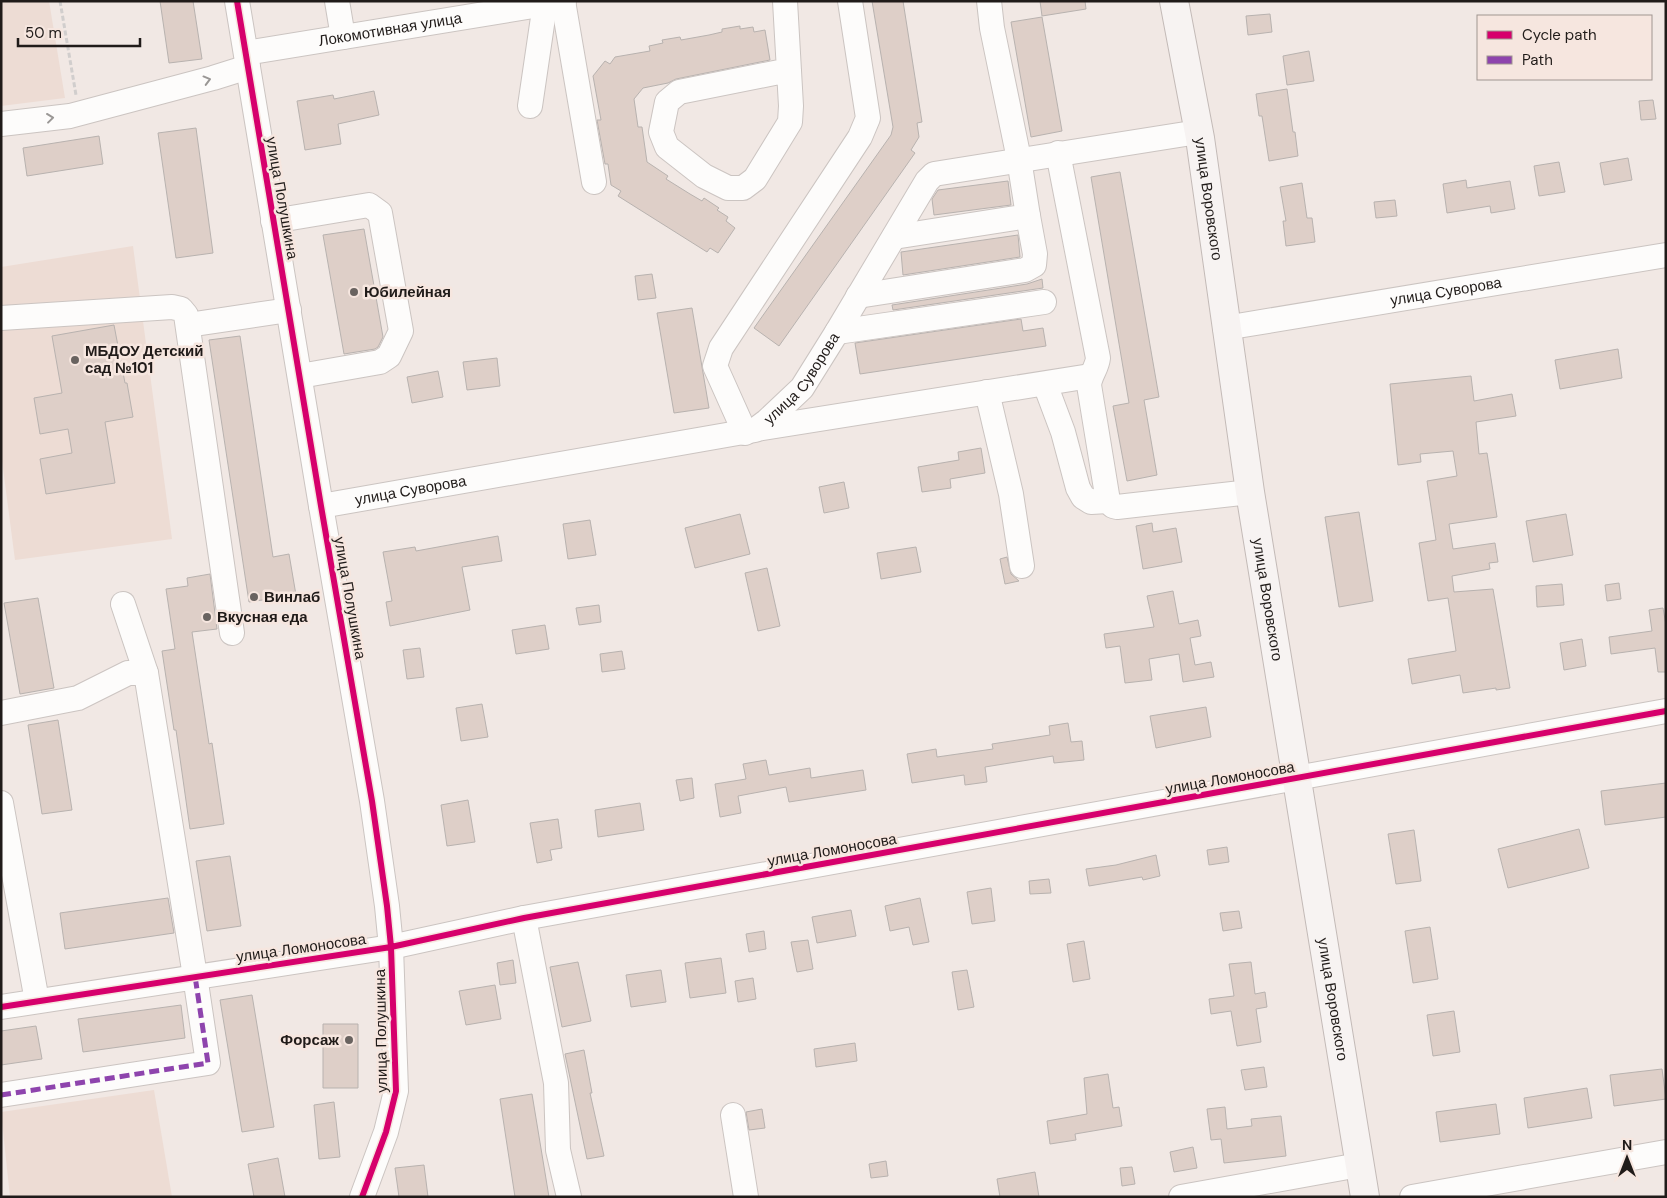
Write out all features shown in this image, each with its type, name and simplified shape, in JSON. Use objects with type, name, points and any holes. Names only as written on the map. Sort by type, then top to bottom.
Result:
[{"type":"main road","name":"улица Воровского","points":[[1174,1],[1198,132],[1250,492],[1365,1197]]},
{"type":"street","name":"улица Полушкина","points":[[237,1],[372,801],[387,906],[391,947],[396,1091],[386,1132],[362,1197]]},
{"type":"street","points":[[337,1],[343,37]]},
{"type":"street","points":[[784,1],[790,70],[790,122],[756,179],[744,188],[728,188],[704,176],[667,147],[662,132],[667,102],[679,92],[790,70]]},
{"type":"street","points":[[850,1],[868,118],[860,137],[716,358],[715,366],[750,431],[1090,376]]},
{"type":"street","points":[[858,296],[1024,270],[1034,265],[1035,254],[1019,159],[992,28],[989,1]]},
{"type":"street","name":"Локомотивная улица","points":[[1,124],[80,113],[213,78],[247,60],[343,37],[557,2]]},
{"type":"street","points":[[530,106],[557,2]]},
{"type":"street","points":[[557,2],[594,182]]},
{"type":"street","name":"улица Суворова","points":[[321,506],[750,431],[768,421],[802,388],[838,332],[927,181],[934,174],[1198,132]]},
{"type":"street","points":[[1058,153],[1098,358],[1097,366],[1090,376],[1089,385],[1108,502]]},
{"type":"street","points":[[273,221],[369,205],[380,213],[401,331],[390,356],[380,362],[300,376]]},
{"type":"street","points":[[894,237],[1028,216]]},
{"type":"street","name":"улица Суворова","points":[[1225,328],[1666,255]]},
{"type":"street","points":[[838,332],[1044,302]]},
{"type":"street","points":[[1,318],[172,307],[181,309],[186,315],[232,634]]},
{"type":"street","points":[[188,326],[289,310]]},
{"type":"street","points":[[1045,384],[1065,438],[1078,488],[1083,497],[1091,502],[1108,502],[1116,507],[1250,492]]},
{"type":"street","points":[[987,392],[1011,494],[1022,566]]},
{"type":"street","points":[[1,1095],[208,1062],[146,672],[123,604]]},
{"type":"street","points":[[1,713],[78,698],[128,673],[146,672]]},
{"type":"street","name":"улица Ломоносова","points":[[1,1007],[391,947],[524,918],[1666,711]]},
{"type":"street","points":[[1,802],[37,1001]]},
{"type":"street","points":[[524,918],[556,1083],[558,1150],[569,1197]]},
{"type":"street","points":[[733,1115],[746,1197]]},
{"type":"street","points":[[1412,1197],[1666,1152]]},
{"type":"street","points":[[1181,1197],[1233,1192],[1359,1166]]},
{"type":"path","points":[[60,1],[80,113]]},
{"type":"shaded area","points":[[1,1],[49,1],[65,98],[1,106]]},
{"type":"shaded area","name":"МБДОУ Детский сад №101","points":[[133,246],[172,539],[15,560],[1,453],[1,267]]},
{"type":"shaded area","points":[[154,1090],[172,1197],[10,1197],[1,1112]]},
{"type":"building","points":[[160,1],[193,1],[202,59],[169,63]]},
{"type":"building","points":[[872,1],[903,1],[922,122],[917,123],[919,137],[911,150],[915,153],[779,346],[754,328],[891,135],[893,127]]},
{"type":"building","points":[[1040,1],[1085,1],[1086,9],[1042,16]]},
{"type":"building","points":[[1270,14],[1272,32],[1248,35],[1246,16]]},
{"type":"building","points":[[1042,17],[1062,131],[1031,137],[1011,22]]},
{"type":"building","points":[[740,26],[740,29],[753,27],[754,32],[765,30],[770,60],[676,79],[668,83],[643,88],[634,99],[638,127],[642,127],[647,162],[668,176],[666,179],[702,201],[704,198],[719,208],[717,210],[728,217],[726,221],[735,228],[718,253],[710,248],[707,252],[618,196],[621,191],[611,185],[608,164],[605,164],[597,120],[601,120],[593,76],[605,61],[610,64],[615,57],[650,51],[649,46],[663,43],[662,40],[680,37],[681,40],[709,35],[722,32],[722,29]]},
{"type":"building","points":[[1309,51],[1314,81],[1287,85],[1283,56]]},
{"type":"building","points":[[1287,89],[1298,156],[1269,161],[1262,116],[1259,116],[1256,94]]},
{"type":"building","points":[[374,91],[379,115],[338,124],[341,144],[305,150],[297,101],[333,95],[334,99]]},
{"type":"building","points":[[1653,100],[1656,119],[1641,120],[1639,101]]},
{"type":"building","points":[[196,128],[213,253],[176,258],[158,133]]},
{"type":"building","points":[[99,136],[103,164],[27,176],[23,148]]},
{"type":"building","points":[[1628,158],[1632,180],[1604,185],[1600,163]]},
{"type":"building","points":[[1559,162],[1565,192],[1539,196],[1534,166]]},
{"type":"building","points":[[1120,172],[1159,397],[1144,400],[1157,475],[1127,481],[1113,406],[1129,403],[1091,177]]},
{"type":"building","points":[[1466,180],[1467,188],[1510,181],[1515,209],[1491,213],[1490,206],[1447,213],[1443,184]]},
{"type":"building","points":[[1008,181],[1011,205],[934,215],[932,199],[938,190]]},
{"type":"building","points":[[1302,183],[1307,218],[1312,218],[1315,242],[1286,246],[1283,221],[1286,221],[1280,187]]},
{"type":"building","points":[[1395,200],[1397,216],[1376,218],[1374,202]]},
{"type":"building","name":"Юбилейная","points":[[364,229],[383,337],[375,349],[344,354],[323,235]]},
{"type":"building","points":[[1018,235],[1020,257],[903,275],[901,252]]},
{"type":"building","points":[[652,274],[656,298],[638,300],[635,276]]},
{"type":"building","points":[[1042,279],[1043,288],[893,310],[892,305],[1027,284]]},
{"type":"building","points":[[692,308],[709,408],[674,413],[657,313]]},
{"type":"building","points":[[1021,319],[1023,331],[1043,328],[1046,346],[860,374],[855,343]]},
{"type":"building","points":[[114,325],[133,417],[105,422],[115,483],[46,494],[40,459],[72,453],[68,429],[40,434],[34,398],[62,393],[52,336]]},
{"type":"building","points":[[240,336],[273,557],[289,554],[296,595],[249,602],[209,340]]},
{"type":"building","points":[[1618,349],[1622,378],[1560,389],[1555,360]]},
{"type":"building","points":[[497,358],[500,386],[467,390],[463,362]]},
{"type":"building","points":[[438,371],[443,397],[412,403],[407,377]]},
{"type":"building","points":[[1471,376],[1474,401],[1512,394],[1516,416],[1476,422],[1479,454],[1487,453],[1497,517],[1449,524],[1453,549],[1495,543],[1498,562],[1489,563],[1490,569],[1452,576],[1454,592],[1493,589],[1510,688],[1463,693],[1460,675],[1412,684],[1408,659],[1456,651],[1448,598],[1428,601],[1419,543],[1436,540],[1427,481],[1457,476],[1453,451],[1420,454],[1421,462],[1398,465],[1390,384]]},
{"type":"building","points":[[981,448],[985,473],[950,479],[951,488],[922,492],[918,467],[959,460],[958,452]]},
{"type":"building","points":[[844,482],[849,508],[824,513],[819,487]]},
{"type":"building","points":[[1359,512],[1373,601],[1339,607],[1325,517]]},
{"type":"building","points":[[740,514],[750,554],[695,568],[685,528]]},
{"type":"building","points":[[1566,514],[1573,555],[1533,562],[1526,521]]},
{"type":"building","points":[[590,520],[596,555],[568,559],[563,524]]},
{"type":"building","points":[[1152,523],[1153,532],[1176,528],[1182,562],[1143,569],[1136,526]]},
{"type":"building","points":[[498,536],[502,561],[462,567],[470,610],[390,626],[386,602],[392,601],[383,552],[415,547],[416,551]]},
{"type":"building","points":[[916,547],[921,572],[881,579],[877,553]]},
{"type":"building","points":[[1007,557],[1011,574],[1019,581],[1005,584],[1000,559]]},
{"type":"building","points":[[767,568],[780,626],[758,631],[745,573]]},
{"type":"building","points":[[210,574],[217,629],[192,632],[209,744],[212,743],[224,824],[190,829],[176,730],[174,730],[162,651],[175,649],[166,589],[188,586],[187,578]]},
{"type":"building","points":[[1619,583],[1621,599],[1607,601],[1605,585]]},
{"type":"building","points":[[1562,584],[1564,605],[1537,607],[1536,586]]},
{"type":"building","points":[[1173,591],[1179,624],[1198,620],[1201,636],[1190,638],[1195,665],[1211,662],[1214,677],[1183,682],[1179,654],[1149,659],[1152,680],[1125,683],[1120,646],[1106,648],[1104,634],[1154,627],[1147,596]]},
{"type":"building","points":[[38,598],[54,688],[20,694],[4,603]]},
{"type":"building","points":[[599,605],[601,622],[579,625],[576,608]]},
{"type":"building","points":[[1663,608],[1666,625],[1666,672],[1658,672],[1655,648],[1611,654],[1609,637],[1652,631],[1649,610]]},
{"type":"building","points":[[545,625],[549,649],[516,654],[512,630]]},
{"type":"building","points":[[1582,639],[1586,666],[1564,670],[1560,643]]},
{"type":"building","points":[[420,648],[424,677],[407,679],[403,650]]},
{"type":"building","points":[[622,651],[625,669],[602,672],[600,654]]},
{"type":"building","points":[[482,704],[488,737],[461,741],[456,708]]},
{"type":"building","points":[[1206,707],[1211,737],[1156,748],[1150,716]]},
{"type":"building","points":[[58,720],[72,810],[42,814],[28,725]]},
{"type":"building","points":[[1068,723],[1071,742],[1082,741],[1084,760],[1054,763],[1053,756],[985,767],[987,782],[965,785],[964,775],[912,783],[907,754],[936,749],[937,757],[993,749],[992,744],[1050,735],[1049,726]]},
{"type":"building","points":[[766,760],[769,775],[810,768],[811,778],[863,770],[866,790],[789,802],[786,787],[738,796],[741,813],[720,817],[715,784],[746,779],[743,764]]},
{"type":"building","points":[[692,778],[694,798],[680,801],[676,780]]},
{"type":"building","points":[[1666,783],[1666,817],[1605,825],[1601,791]]},
{"type":"building","points":[[468,800],[475,842],[447,846],[441,805]]},
{"type":"building","points":[[640,803],[644,830],[598,837],[595,810]]},
{"type":"building","points":[[558,819],[562,848],[550,850],[552,860],[537,863],[530,823]]},
{"type":"building","points":[[1579,829],[1589,868],[1508,888],[1498,849]]},
{"type":"building","points":[[1414,830],[1421,881],[1396,884],[1388,834]]},
{"type":"building","points":[[1227,847],[1229,862],[1209,865],[1207,850]]},
{"type":"building","points":[[1156,855],[1160,876],[1143,880],[1142,877],[1089,886],[1086,869],[1116,865]]},
{"type":"building","points":[[230,856],[241,926],[207,931],[196,861]]},
{"type":"building","points":[[1049,879],[1051,893],[1030,894],[1029,881]]},
{"type":"building","points":[[991,888],[995,921],[972,924],[967,892]]},
{"type":"building","points":[[168,898],[174,933],[65,949],[60,913]]},
{"type":"building","points":[[920,898],[929,942],[913,945],[909,927],[890,931],[885,906]]},
{"type":"building","points":[[851,910],[856,936],[817,943],[812,917]]},
{"type":"building","points":[[1239,911],[1242,928],[1223,931],[1220,913]]},
{"type":"building","points":[[1430,927],[1438,979],[1413,983],[1405,931]]},
{"type":"building","points":[[764,931],[766,949],[749,952],[746,934]]},
{"type":"building","points":[[808,940],[813,969],[797,972],[791,942]]},
{"type":"building","points":[[1084,941],[1090,979],[1073,982],[1067,944]]},
{"type":"building","points":[[721,958],[726,993],[690,998],[685,963]]},
{"type":"building","points":[[513,960],[516,983],[500,985],[497,963]]},
{"type":"building","points":[[578,962],[591,1021],[562,1027],[550,967]]},
{"type":"building","points":[[1251,962],[1255,994],[1265,992],[1267,1007],[1256,1009],[1261,1042],[1237,1046],[1231,1011],[1211,1014],[1209,999],[1234,996],[1229,964]]},
{"type":"building","points":[[661,970],[666,1002],[631,1007],[626,975]]},
{"type":"building","points":[[967,970],[974,1007],[958,1010],[952,972]]},
{"type":"building","points":[[753,978],[756,999],[738,1002],[735,981]]},
{"type":"building","points":[[495,985],[501,1019],[466,1025],[459,991]]},
{"type":"building","points":[[252,995],[274,1127],[242,1132],[220,1000]]},
{"type":"building","points":[[181,1005],[185,1038],[83,1052],[78,1019]]},
{"type":"building","points":[[1454,1011],[1460,1052],[1433,1056],[1427,1015]]},
{"type":"building","points":[[323,1024],[358,1024],[358,1088],[323,1088]]},
{"type":"building","points":[[36,1026],[42,1059],[1,1065],[1,1031]]},
{"type":"building","points":[[855,1043],[857,1061],[816,1067],[814,1049]]},
{"type":"building","points":[[584,1050],[592,1093],[590,1093],[604,1156],[587,1159],[565,1054]]},
{"type":"building","points":[[1264,1067],[1267,1087],[1245,1090],[1241,1070]]},
{"type":"building","points":[[1662,1069],[1666,1099],[1614,1106],[1610,1075]]},
{"type":"building","points":[[1108,1074],[1113,1108],[1119,1107],[1122,1126],[1075,1134],[1076,1140],[1050,1144],[1047,1121],[1087,1114],[1084,1078]]},
{"type":"building","points":[[1587,1088],[1592,1118],[1528,1128],[1524,1098]]},
{"type":"building","points":[[532,1094],[549,1197],[515,1197],[500,1099]]},
{"type":"building","points":[[334,1102],[340,1157],[319,1159],[314,1105]]},
{"type":"building","points":[[1496,1104],[1500,1134],[1440,1142],[1436,1112]]},
{"type":"building","points":[[1225,1107],[1227,1129],[1252,1126],[1251,1119],[1281,1116],[1286,1156],[1224,1163],[1221,1139],[1211,1140],[1207,1109]]},
{"type":"building","points":[[762,1109],[765,1128],[749,1130],[746,1112]]},
{"type":"building","points":[[1193,1147],[1197,1168],[1174,1172],[1170,1152]]},
{"type":"building","points":[[278,1158],[285,1197],[254,1197],[248,1164]]},
{"type":"building","points":[[886,1161],[888,1176],[871,1178],[869,1164]]},
{"type":"building","points":[[424,1165],[428,1197],[399,1197],[395,1168]]},
{"type":"building","points":[[1132,1167],[1135,1184],[1122,1186],[1120,1168]]},
{"type":"building","points":[[1035,1172],[1039,1197],[1000,1197],[997,1179]]},
{"type":"marked path","points":[[1,1095],[208,1063],[195,976]]},
{"type":"cycle path","points":[[237,1],[372,801],[387,906],[391,947],[396,1091],[386,1132],[362,1197]]},
{"type":"cycle path","points":[[1,1007],[391,947],[524,918],[1666,711]]},
{"type":"place","name":"Юбилейная","points":[[354,292]]},
{"type":"place","name":"МБДОУ Детский сад №101","points":[[75,360]]},
{"type":"place","name":"Винлаб","points":[[254,597]]},
{"type":"place","name":"Вкусная еда","points":[[207,617]]},
{"type":"place","name":"Форсаж","points":[[349,1040]]}]
